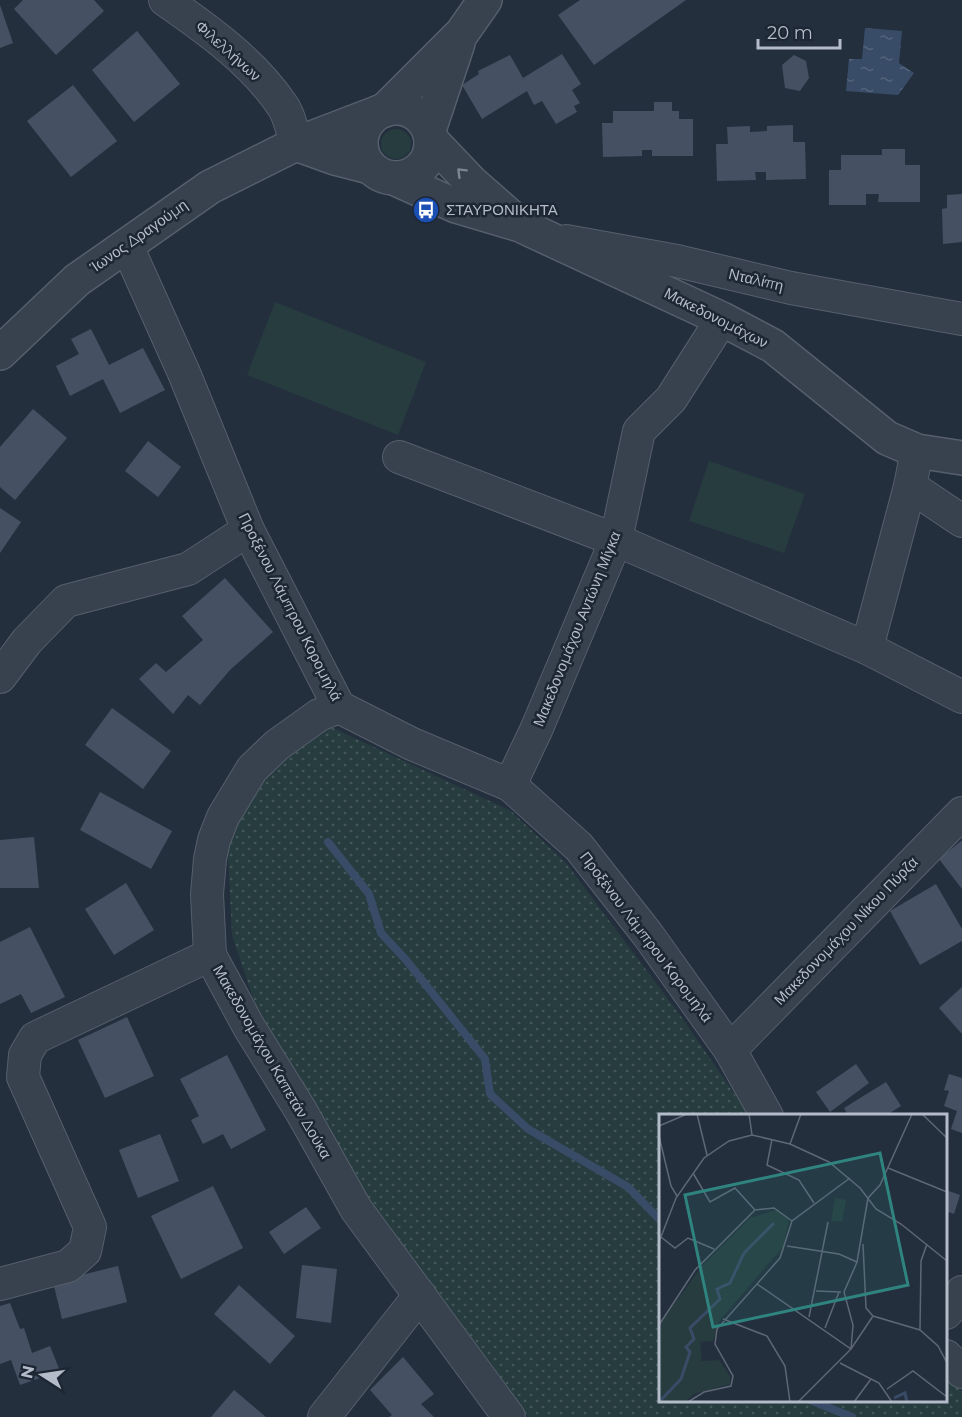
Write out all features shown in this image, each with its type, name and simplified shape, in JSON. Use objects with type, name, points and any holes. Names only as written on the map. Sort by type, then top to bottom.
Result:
[{"type":"street","name":"Φιλελλήνων","points":[[165,0],[223,43],[268,87],[290,122],[296,144]]},
{"type":"street","points":[[383,173],[361,149],[364,129],[462,33],[485,0]]},
{"type":"street","points":[[296,144],[383,173],[414,174],[422,167],[431,150],[430,135],[440,94],[462,33]]},
{"type":"street","points":[[381,111],[406,109],[424,121],[430,135]]},
{"type":"street","name":"Ίωνος Δραγούμη","points":[[0,352],[77,280],[210,187],[296,144],[381,111]]},
{"type":"street","name":"Μακεδονομάχων","points":[[430,135],[471,182],[520,225]]},
{"type":"street","name":"Μακεδονομάχων","points":[[383,173],[456,206],[520,225],[551,238],[723,319],[773,346],[887,438],[917,452],[962,458]]},
{"type":"street","name":"Νταλίπη","points":[[551,238],[677,261],[791,288],[962,319]]},
{"type":"street","name":"Προξένου Λάμπρου Κορομηλά","points":[[127,246],[184,373],[248,530],[339,707],[412,744],[510,785],[579,847],[648,935],[730,1050],[767,1114]]},
{"type":"street","name":"Μακεδονομάχου Αντώνη Μίγκα","points":[[510,785],[537,728],[616,540],[639,431],[671,399],[723,319]]},
{"type":"street","points":[[867,648],[917,452]]},
{"type":"street","points":[[399,457],[616,540],[867,648],[962,696]]},
{"type":"street","points":[[910,486],[962,520]]},
{"type":"street","points":[[0,677],[27,641],[66,601],[188,569],[248,530]]},
{"type":"street","name":"Μακεδονομάχου Καπετάν Δούκα","points":[[339,707],[319,715],[277,745],[252,769],[224,817],[214,840],[210,859],[207,894],[210,955],[249,1027],[356,1209],[509,1417]]},
{"type":"street","name":"Μακεδονομάχου Νίκου Πύρζα","points":[[730,1050],[962,813]]},
{"type":"street","points":[[0,1284],[69,1266],[85,1251],[90,1227],[23,1077],[25,1055],[35,1038],[210,955]]},
{"type":"street","points":[[947,1311],[962,1292]]},
{"type":"street","points":[[324,1417],[420,1295]]},
{"type":"street","points":[[947,1358],[962,1372]]},
{"type":"green space","points":[[396,129],[402,130],[410,138],[410,150],[402,158],[396,159],[390,158],[382,150],[381,144],[382,138],[390,130]]},
{"type":"green space","points":[[275,302],[426,362],[398,435],[247,375]]},
{"type":"green space","points":[[709,461],[805,494],[784,553],[689,521]]},
{"type":"green space","points":[[331,727],[511,811],[566,863],[680,1015],[748,1114],[659,1114],[659,1402],[947,1402],[947,1379],[962,1391],[962,1417],[528,1417],[460,1322],[415,1276],[343,1157],[254,1001],[232,935],[228,852],[238,808],[264,771]]},
{"type":"water","points":[[865,28],[902,31],[899,63],[914,73],[898,95],[846,91],[849,59],[862,59]]},
{"type":"building","points":[[23,0],[94,0],[104,11],[56,55],[14,9]]},
{"type":"building","points":[[580,0],[686,0],[594,65],[558,15]]},
{"type":"building","points":[[0,5],[13,43],[0,48]]},
{"type":"building","points":[[137,31],[180,84],[134,122],[92,70]]},
{"type":"building","points":[[562,54],[581,84],[572,90],[580,103],[574,106],[577,112],[556,124],[542,101],[534,105],[527,91],[482,119],[462,85],[479,74],[478,71],[510,55],[523,78]]},
{"type":"building","points":[[794,55],[806,61],[809,78],[800,91],[785,88],[782,65]]},
{"type":"building","points":[[73,85],[117,141],[71,177],[27,121]]},
{"type":"building","points":[[654,102],[672,102],[672,111],[679,111],[679,119],[693,119],[693,156],[652,156],[652,150],[642,150],[642,156],[603,157],[602,123],[613,123],[613,111],[654,111]]},
{"type":"building","points":[[793,125],[793,142],[805,142],[806,179],[766,180],[766,172],[755,172],[756,180],[717,181],[716,144],[728,144],[727,127],[750,126],[750,132],[767,131],[767,126]]},
{"type":"building","points":[[882,149],[905,149],[905,165],[920,165],[920,202],[878,202],[879,194],[866,194],[866,205],[829,205],[829,170],[841,170],[841,155],[882,155]]},
{"type":"building","points":[[962,194],[962,242],[943,244],[942,209],[947,208],[947,195]]},
{"type":"building","points":[[91,329],[109,365],[143,348],[165,390],[120,413],[103,379],[70,396],[56,366],[79,354],[71,339]]},
{"type":"building","points":[[33,409],[67,438],[15,500],[0,487],[0,447]]},
{"type":"building","points":[[148,441],[181,467],[158,497],[125,471]]},
{"type":"building","points":[[0,508],[21,522],[0,553]]},
{"type":"building","points":[[225,578],[273,632],[230,670],[200,705],[188,695],[173,714],[139,679],[156,663],[166,672],[203,640],[182,616]]},
{"type":"building","points":[[112,708],[171,751],[143,789],[85,745]]},
{"type":"building","points":[[100,792],[172,831],[151,869],[80,830]]},
{"type":"building","points":[[34,837],[39,888],[0,888],[0,840]]},
{"type":"building","points":[[962,842],[962,889],[939,859]]},
{"type":"building","points":[[126,883],[154,930],[114,955],[85,909]]},
{"type":"building","points":[[936,884],[962,929],[962,941],[920,965],[890,911]]},
{"type":"building","points":[[30,927],[65,997],[31,1013],[21,994],[0,1004],[0,942]]},
{"type":"building","points":[[962,987],[962,1034],[939,1008]]},
{"type":"building","points":[[127,1017],[154,1076],[105,1098],[78,1040]]},
{"type":"building","points":[[227,1055],[266,1130],[231,1149],[223,1134],[203,1144],[191,1120],[199,1116],[180,1079]]},
{"type":"building","points":[[856,1064],[869,1083],[830,1112],[816,1092]]},
{"type":"building","points":[[949,1074],[962,1078],[962,1133],[951,1129],[957,1111],[944,1106],[949,1091],[944,1090]]},
{"type":"building","points":[[886,1082],[901,1106],[888,1114],[848,1114],[844,1108]]},
{"type":"building","points":[[160,1134],[179,1181],[138,1198],[119,1150]]},
{"type":"building","points":[[213,1186],[243,1248],[181,1279],[151,1216]]},
{"type":"building","points":[[947,1190],[960,1195],[954,1214],[947,1211]]},
{"type":"building","points":[[306,1207],[321,1228],[284,1254],[269,1232]]},
{"type":"building","points":[[302,1265],[337,1269],[331,1323],[296,1318]]},
{"type":"building","points":[[118,1266],[127,1302],[62,1319],[53,1282]]},
{"type":"building","points":[[239,1285],[295,1336],[270,1364],[214,1314]]},
{"type":"building","points":[[10,1303],[20,1329],[24,1328],[32,1353],[50,1346],[60,1371],[20,1385],[11,1360],[0,1364],[0,1306]]},
{"type":"building","points":[[403,1357],[434,1394],[421,1404],[434,1417],[389,1417],[392,1415],[370,1390]]},
{"type":"building","points":[[234,1390],[266,1417],[211,1417]]},
{"type":"waterway","points":[[328,842],[369,894],[381,933],[406,960],[485,1059],[490,1094],[528,1129],[628,1187],[659,1219]]},
{"type":"waterway","points":[[815,1402],[852,1417]]},
{"type":"place","name":"ΣΤΑΥΡΟΝΙΚΗΤΑ","points":[[426,210]]}]
